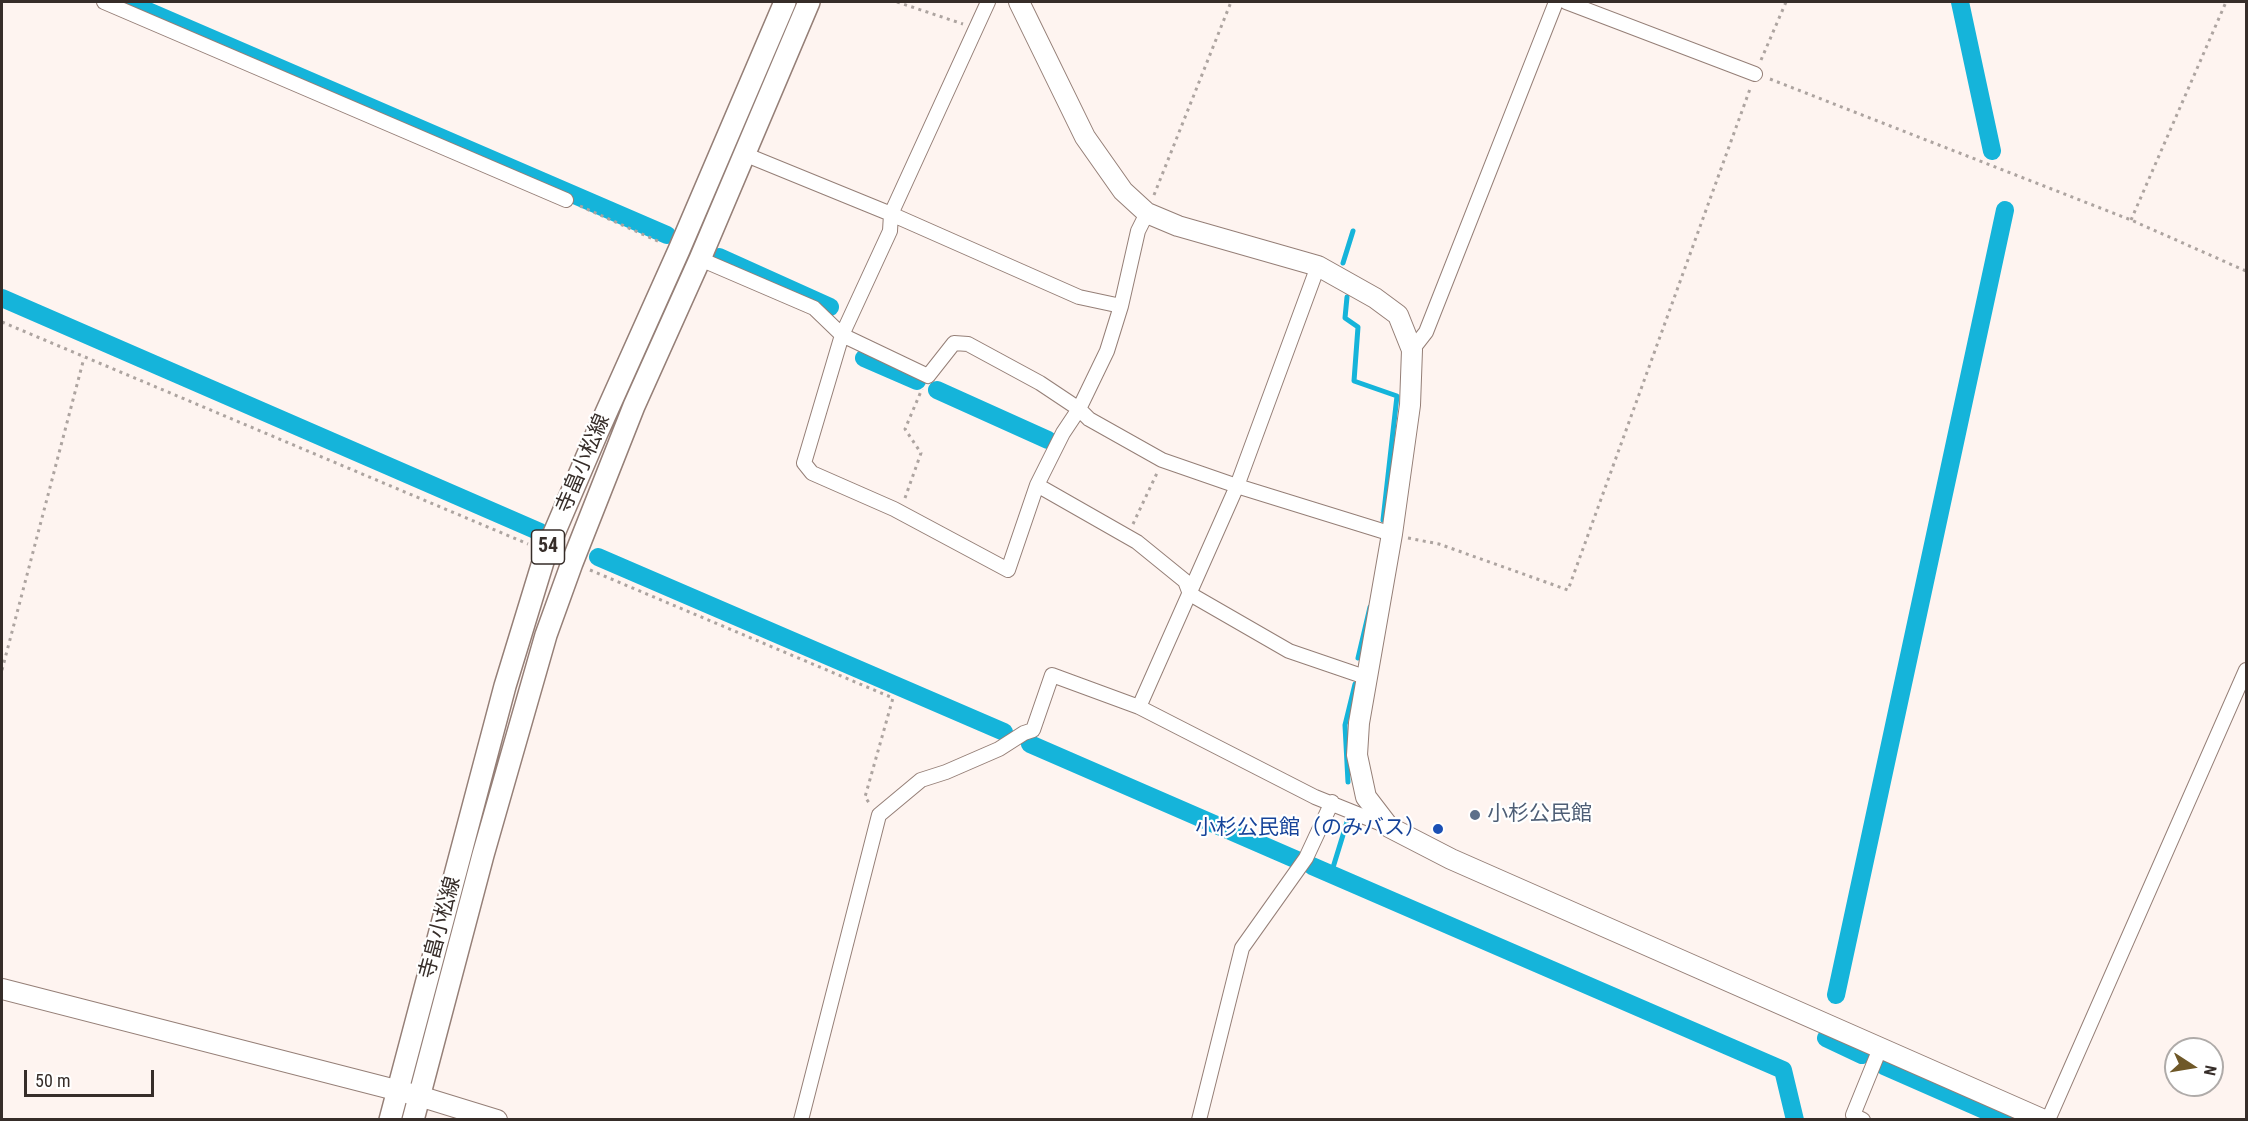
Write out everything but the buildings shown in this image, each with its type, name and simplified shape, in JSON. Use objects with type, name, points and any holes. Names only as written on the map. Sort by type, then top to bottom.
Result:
[{"type":"main road","name":"寺畠小松線","points":[[390,1119],[505,686],[546,552],[679,250],[784,2]]},
{"type":"main road","name":"寺畠小松線","points":[[412,1119],[546,635],[572,562],[634,406],[700,259],[808,2]]},
{"type":"street","points":[[104,2],[566,200]]},
{"type":"street","points":[[988,2],[891,214],[890,231],[842,335],[804,463],[812,473],[900,512],[1008,570],[1037,485],[1063,433],[1079,409],[1107,351],[1121,306],[1138,231],[1147,213]]},
{"type":"street","points":[[1019,2],[1085,137],[1123,191],[1147,213],[1178,226],[1318,266],[1375,298],[1398,315],[1412,350],[1410,405],[1392,534],[1359,723],[1357,755],[1366,797],[1389,827]]},
{"type":"street","points":[[1412,350],[1426,332],[1557,2]]},
{"type":"street","points":[[1566,2],[1755,74]]},
{"type":"street","points":[[744,154],[891,214],[1079,297],[1121,306]]},
{"type":"street","points":[[700,259],[814,308],[842,335],[928,376],[954,344],[968,344],[1040,383],[1079,409],[1089,419],[1162,460],[1392,534]]},
{"type":"street","points":[[1139,707],[1237,486],[1318,266]]},
{"type":"street","points":[[1037,485],[1137,542],[1185,581],[1190,594],[1289,651],[1368,678]]},
{"type":"street","points":[[801,1119],[879,815],[921,780],[999,749],[1033,730],[1052,675],[1139,707],[1315,797],[1389,827],[1451,859],[2046,1119],[2247,670]]},
{"type":"street","points":[[1199,1119],[1242,948],[1306,858],[1332,802]]},
{"type":"street","points":[[2,989],[419,1096],[497,1119]]},
{"type":"street","points":[[1863,1119],[1853,1115],[1881,1046]]},
{"type":"path","points":[[897,2],[976,28]]},
{"type":"path","points":[[1147,213],[1231,2]]},
{"type":"path","points":[[1392,534],[1439,544],[1568,590],[1755,74],[1786,2]]},
{"type":"path","points":[[2131,220],[2226,2]]},
{"type":"path","points":[[1755,74],[2131,220],[2247,272]]},
{"type":"path","points":[[566,200],[679,250]]},
{"type":"path","points":[[2,322],[546,552]]},
{"type":"path","points":[[2,670],[84,358]]},
{"type":"path","points":[[900,512],[921,453],[905,429],[928,376]]},
{"type":"path","points":[[1127,537],[1162,460]]},
{"type":"path","points":[[572,562],[893,698],[865,797],[879,815]]},
{"type":"waterway","points":[[127,2],[667,235]]},
{"type":"waterway","points":[[1960,2],[1992,151]]},
{"type":"waterway","points":[[1836,995],[2005,210]]},
{"type":"waterway","points":[[1343,263],[1353,231]]},
{"type":"waterway","points":[[719,257],[830,307]]},
{"type":"waterway","points":[[1347,297],[1345,318],[1358,327],[1354,381],[1397,396],[1383,520]]},
{"type":"waterway","points":[[2,298],[540,532]]},
{"type":"waterway","points":[[864,358],[917,381]]},
{"type":"waterway","points":[[937,390],[1048,440]]},
{"type":"waterway","points":[[598,557],[1004,732]]},
{"type":"waterway","points":[[1358,658],[1370,607]]},
{"type":"waterway","points":[[1348,782],[1345,725],[1355,684]]},
{"type":"waterway","points":[[1030,744],[1297,860]]},
{"type":"waterway","points":[[1331,874],[1347,822]]},
{"type":"waterway","points":[[1312,866],[1783,1070],[1795,1120]]},
{"type":"waterway","points":[[1826,1038],[1862,1055]]},
{"type":"waterway","points":[[1884,1066],[2007,1120]]},
{"type":"place","name":"小杉公民館","points":[[1475,815]]},
{"type":"place","name":"小杉公民館（のみバス）","points":[[1438,829]]}]
